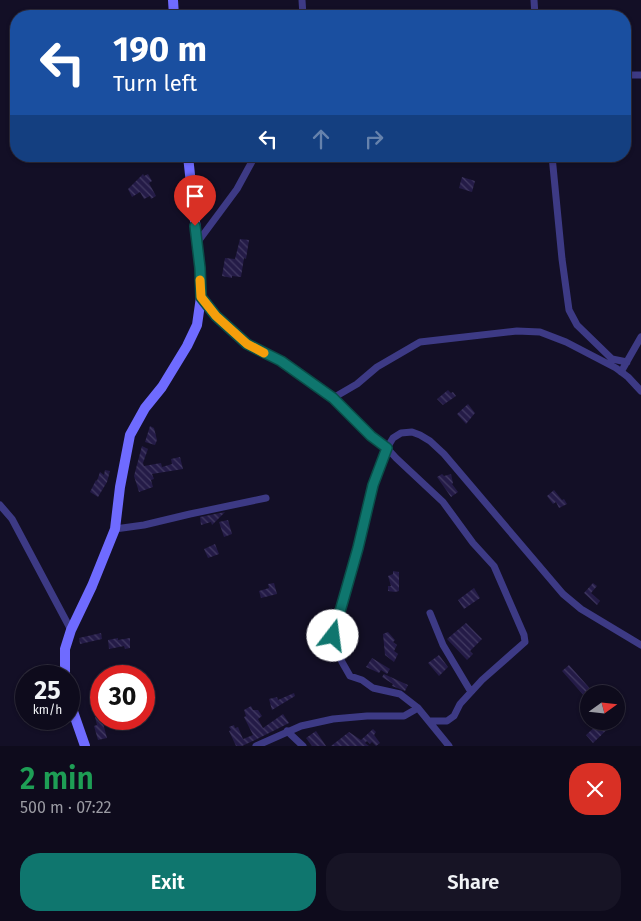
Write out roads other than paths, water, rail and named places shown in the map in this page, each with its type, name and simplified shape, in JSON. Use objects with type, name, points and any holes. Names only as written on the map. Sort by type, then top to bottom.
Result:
[{"type":"street","points":[[65,665],[65,649],[70,630],[92,586],[115,529],[120,487],[130,435],[145,408],[162,387],[187,346],[197,325],[201,297],[189,162]]},
{"type":"street","points":[[197,243],[237,189],[252,162]]},
{"type":"street","points":[[553,162],[569,310],[577,325],[612,359],[627,362]]},
{"type":"street","points":[[201,297],[216,316],[247,344],[281,361],[333,398],[371,436],[387,448],[443,502],[494,566],[524,635],[525,642],[494,668],[460,704],[454,716],[447,721],[428,721]]},
{"type":"street","points":[[333,398],[357,384],[376,366],[420,342],[518,331],[540,332],[566,342],[621,372],[641,390]]},
{"type":"street","points":[[621,372],[641,337]]},
{"type":"street","points":[[449,746],[418,708],[400,694],[372,688],[362,680],[350,676],[342,662],[333,636],[358,548],[373,485],[387,448],[393,438],[401,433],[412,432],[430,441],[444,454],[563,594],[581,609],[641,646]]},
{"type":"street","points":[[115,529],[144,525],[266,498]]},
{"type":"street","points":[[0,505],[12,520],[70,630]]},
{"type":"street","points":[[430,613],[443,645],[471,692]]},
{"type":"street","points":[[256,746],[301,726],[333,719],[379,715],[404,716],[418,708]]},
{"type":"street","points":[[79,730],[85,746]]},
{"type":"street","points":[[288,731],[303,746]]}]
